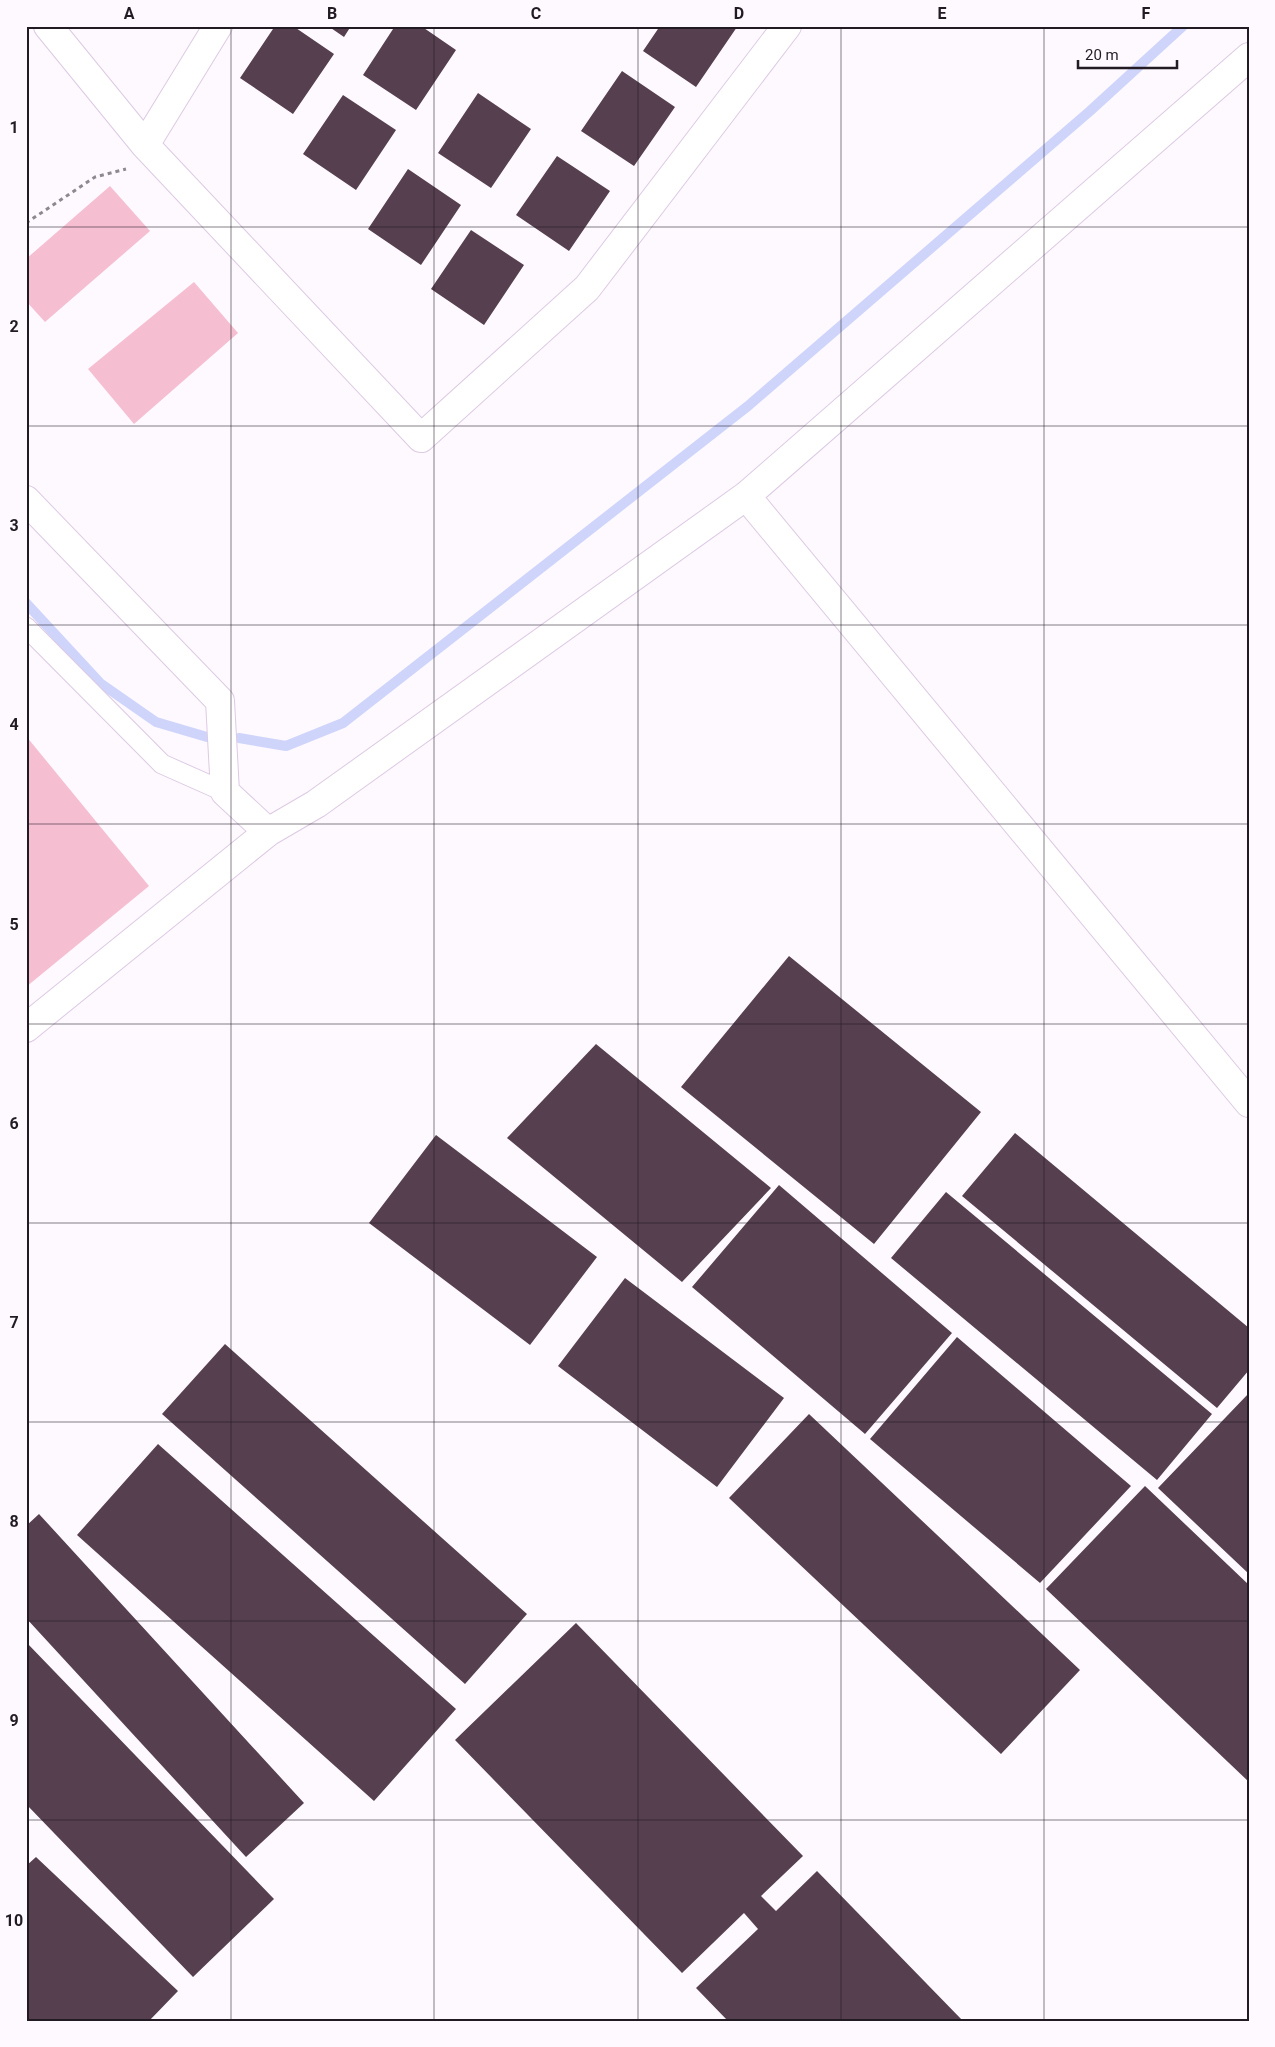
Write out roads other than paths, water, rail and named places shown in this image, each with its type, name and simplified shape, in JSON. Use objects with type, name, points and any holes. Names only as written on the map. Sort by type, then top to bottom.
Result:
[{"type":"street","points":[[48,26],[153,153],[421,438],[587,288],[787,26]]},
{"type":"street","points":[[153,153],[218,26]]},
{"type":"street","points":[[26,1028],[268,832],[316,804],[746,496],[1249,57]]},
{"type":"street","points":[[746,496],[1249,1103]]},
{"type":"street","points":[[26,500],[220,701],[225,792],[268,832]]},
{"type":"lane","points":[[26,627],[162,764],[225,792]]},
{"type":"waterway","points":[[239,738],[286,746],[343,723],[748,406],[1090,111],[1183,26]]},
{"type":"waterway","points":[[26,603],[100,683],[156,722],[207,737]]}]
